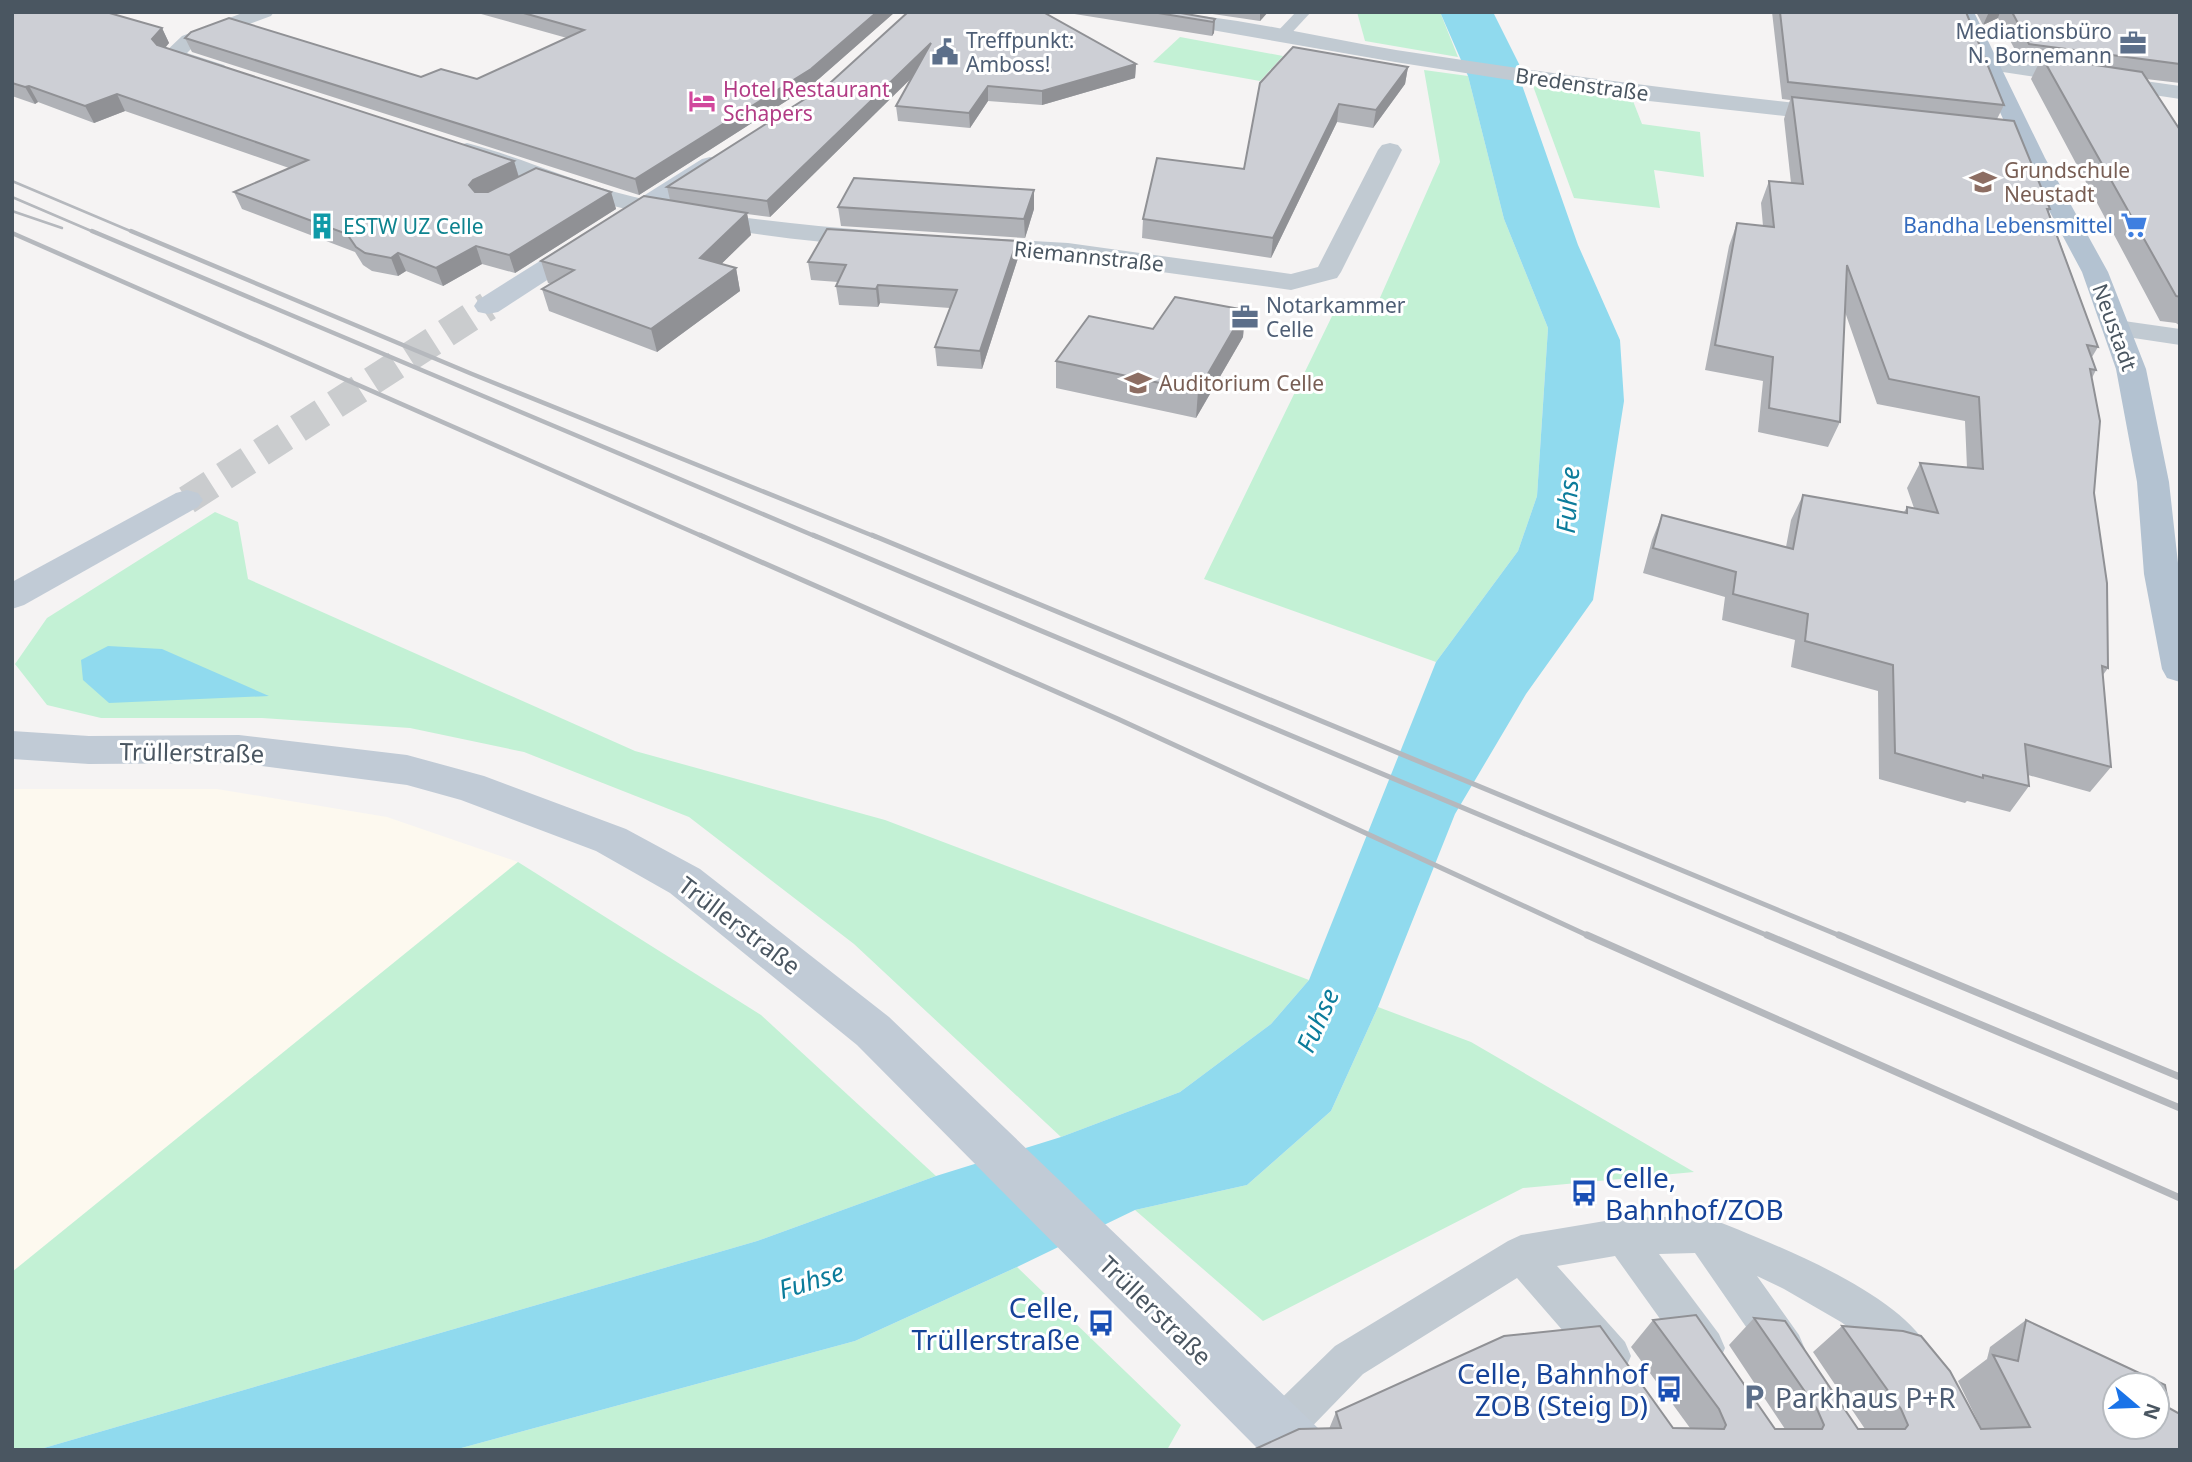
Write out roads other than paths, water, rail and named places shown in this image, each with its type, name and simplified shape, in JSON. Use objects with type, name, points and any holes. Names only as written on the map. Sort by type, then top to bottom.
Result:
[{"type":"main road","name":"Neustadt","points":[[1964,12],[2037,165],[2095,272],[2131,369],[2153,482],[2161,574],[2180,669]]},
{"type":"street","points":[[241,76],[172,55],[189,40],[264,12]]},
{"type":"street","name":"Bredenstraße","points":[[1143,12],[1631,92],[1865,118]]},
{"type":"street","points":[[164,33],[189,40]]},
{"type":"street","points":[[1990,65],[2180,93]]},
{"type":"street","points":[[1993,132],[2024,136]]},
{"type":"street","points":[[450,145],[671,213],[830,236],[904,241]]},
{"type":"street","name":"Riemannstraße","points":[[941,243],[1068,251],[1291,282],[1328,272],[1390,149]]},
{"type":"street","points":[[488,306],[725,154]]},
{"type":"street","points":[[2117,328],[2180,337]]},
{"type":"street","points":[[12,597],[187,500]]},
{"type":"street","name":"Trüllerstraße","points":[[12,745],[89,750],[239,750],[407,771],[470,787],[611,840],[685,881],[873,1031],[1150,1306],[1290,1440]]},
{"type":"lane","points":[[1281,36],[1304,12]]},
{"type":"lane","points":[[520,186],[542,175]]},
{"type":"lane","points":[[1704,1234],[1808,1383]]},
{"type":"lane","points":[[1290,1440],[1349,1360],[1521,1254],[1623,1236],[1704,1234],[1798,1275],[1855,1308],[1895,1337],[1922,1365],[1928,1377]]},
{"type":"lane","points":[[1623,1236],[1726,1380]]},
{"type":"lane","points":[[1521,1254],[1600,1340],[1630,1384]]},
{"type":"water","name":"Fuhse","points":[[1440,12],[1493,12],[1519,64],[1522,85],[1578,245],[1620,340],[1624,401],[1593,600],[1526,694],[1455,814],[1378,1007],[1331,1111],[1247,1185],[1135,1210],[855,1341],[454,1450],[37,1450],[757,1241],[936,1176],[1061,1137],[1180,1092],[1271,1024],[1309,980],[1436,662],[1518,551],[1537,496],[1548,328],[1504,219],[1468,76]]},
{"type":"water","points":[[108,646],[162,649],[269,696],[109,703],[83,680],[81,660]]},
{"type":"tunnel","points":[[187,500],[488,306]]},
{"type":"railway","points":[[12,181],[135,233]]},
{"type":"railway","points":[[12,197],[96,233]]},
{"type":"railway","points":[[12,211],[62,228]]},
{"type":"railway","points":[[92,231],[817,537]]},
{"type":"railway","points":[[131,231],[472,374],[876,537]]},
{"type":"railway","points":[[12,233],[704,537]]},
{"type":"railway","points":[[700,535],[1118,719],[1591,937]]},
{"type":"railway","points":[[813,535],[1771,937]]},
{"type":"railway","points":[[872,535],[1843,937]]},
{"type":"railway","points":[[1587,935],[2180,1198]]},
{"type":"railway","points":[[1767,935],[2180,1108]]},
{"type":"railway","points":[[1839,935],[2180,1077]]},
{"type":"place","name":"Mediationsbüro N. Bornemann","points":[[2133,43]]},
{"type":"place","name":"Treffpunkt: Amboss!","points":[[945,52]]},
{"type":"place","name":"Hotel Restaurant Schapers","points":[[702,101]]},
{"type":"place","name":"Grundschule Neustadt","points":[[1983,182]]},
{"type":"place","name":"Bandha Lebensmittel","points":[[2134,225]]},
{"type":"place","name":"ESTW UZ Celle","points":[[322,226]]},
{"type":"place","name":"Notarkammer Celle","points":[[1245,317]]},
{"type":"place","name":"Auditorium Celle","points":[[1138,383]]},
{"type":"place","name":"Celle, Bahnhof/ZOB","points":[[1584,1193]]},
{"type":"place","name":"Celle, Trüllerstraße","points":[[1101,1323]]},
{"type":"place","name":"Celle, Bahnhof ZOB (Steig D)","points":[[1669,1389]]},
{"type":"place","name":"Parkhaus P+R","points":[[1754,1397]]}]
